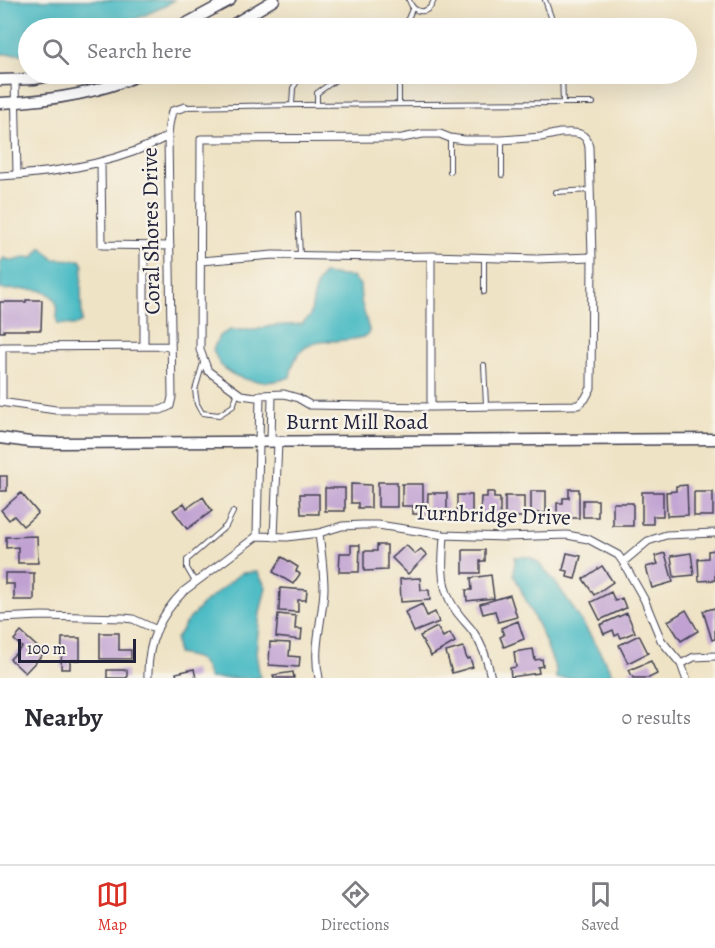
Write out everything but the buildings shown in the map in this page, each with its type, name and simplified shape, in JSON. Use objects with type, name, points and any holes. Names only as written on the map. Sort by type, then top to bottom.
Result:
[{"type":"street","points":[[197,18],[230,0]]},
{"type":"street","points":[[244,18],[274,0]]},
{"type":"street","points":[[0,80],[18,80]]},
{"type":"street","points":[[15,80],[17,175]]},
{"type":"street","points":[[0,103],[61,98],[114,84]]},
{"type":"street","name":"Coral Shores Drive","points":[[1,402],[56,410],[161,410],[170,406],[172,397],[168,136],[172,111],[185,107]]},
{"type":"street","points":[[560,133],[582,134],[586,137],[589,147],[592,257],[591,388],[585,399],[578,405],[431,407],[310,405],[284,394],[260,394],[256,397],[241,394],[208,371],[200,350],[201,139],[402,138],[440,134],[464,140],[502,140],[560,133]]},
{"type":"street","points":[[0,176],[37,174],[101,162],[155,143],[168,136]]},
{"type":"street","points":[[101,162],[102,245],[170,246]]},
{"type":"street","points":[[144,246],[144,346]]},
{"type":"street","points":[[201,261],[273,255],[592,257]]},
{"type":"street","points":[[431,256],[431,407]]},
{"type":"street","points":[[1,402],[2,348],[171,346]]},
{"type":"street","points":[[260,394],[275,489],[274,537]]},
{"type":"street","points":[[148,678],[150,650],[165,613],[196,582],[257,536],[259,489],[269,442],[272,394]]},
{"type":"street","name":"Burnt Mill Road","points":[[0,438],[58,443],[715,439]]},
{"type":"street","points":[[259,489],[275,489]]},
{"type":"street","points":[[258,513],[274,513]]},
{"type":"street","name":"Turnbridge Drive","points":[[257,536],[274,537],[319,533],[342,526],[362,525],[378,525],[444,535],[578,536],[600,544],[618,555],[644,599],[661,640],[681,664],[686,678]]},
{"type":"street","points":[[319,533],[324,589],[316,652],[319,678]]},
{"type":"street","points":[[623,562],[648,541],[666,535],[715,533]]},
{"type":"street","points":[[444,535],[442,572],[447,596],[458,615],[478,640],[487,659],[491,678]]},
{"type":"street","points":[[0,618],[42,616],[124,618],[133,619],[157,630]]},
{"type":"street","points":[[681,664],[694,657],[715,656]]},
{"type":"lane","points":[[409,0],[416,10],[424,11],[431,7],[434,0]]},
{"type":"lane","points":[[544,0],[551,18]]},
{"type":"lane","points":[[408,18],[413,7]]},
{"type":"lane","points":[[292,105],[293,88],[296,84]]},
{"type":"lane","points":[[317,105],[317,93],[330,84]]},
{"type":"lane","points":[[399,84],[399,104]]},
{"type":"lane","points":[[562,84],[563,103]]},
{"type":"lane","name":"Coral Shores Drive","points":[[185,107],[593,103]]},
{"type":"lane","points":[[450,138],[450,172]]},
{"type":"lane","points":[[502,140],[502,175]]},
{"type":"lane","points":[[556,192],[590,190]]},
{"type":"lane","points":[[298,214],[300,255]]},
{"type":"lane","points":[[484,258],[484,292]]},
{"type":"lane","points":[[204,360],[195,390],[197,404],[202,413],[219,415],[232,406],[238,392]]},
{"type":"lane","points":[[484,365],[486,406]]},
{"type":"lane","points":[[196,582],[187,568],[187,560],[226,526],[233,512]]},
{"type":"water","points":[[0,0],[174,0],[138,18],[18,18],[18,54],[0,54]]},
{"type":"water","points":[[41,247],[54,259],[80,260],[83,265],[82,322],[76,325],[58,324],[57,305],[48,293],[0,289],[0,263],[4,258],[15,260],[25,257],[33,258]]},
{"type":"water","points":[[323,274],[353,277],[360,285],[368,335],[356,339],[310,345],[301,351],[294,361],[290,377],[281,380],[262,382],[242,378],[219,363],[213,350],[219,336],[230,330],[255,330],[271,326],[302,324],[310,316],[316,286]]},
{"type":"water","points":[[515,557],[529,557],[550,575],[614,678],[556,678],[556,670],[543,636],[514,575]]},
{"type":"water","points":[[257,572],[266,587],[260,613],[256,653],[260,678],[209,678],[198,659],[177,654],[176,639],[185,624],[202,605],[241,573]]}]
